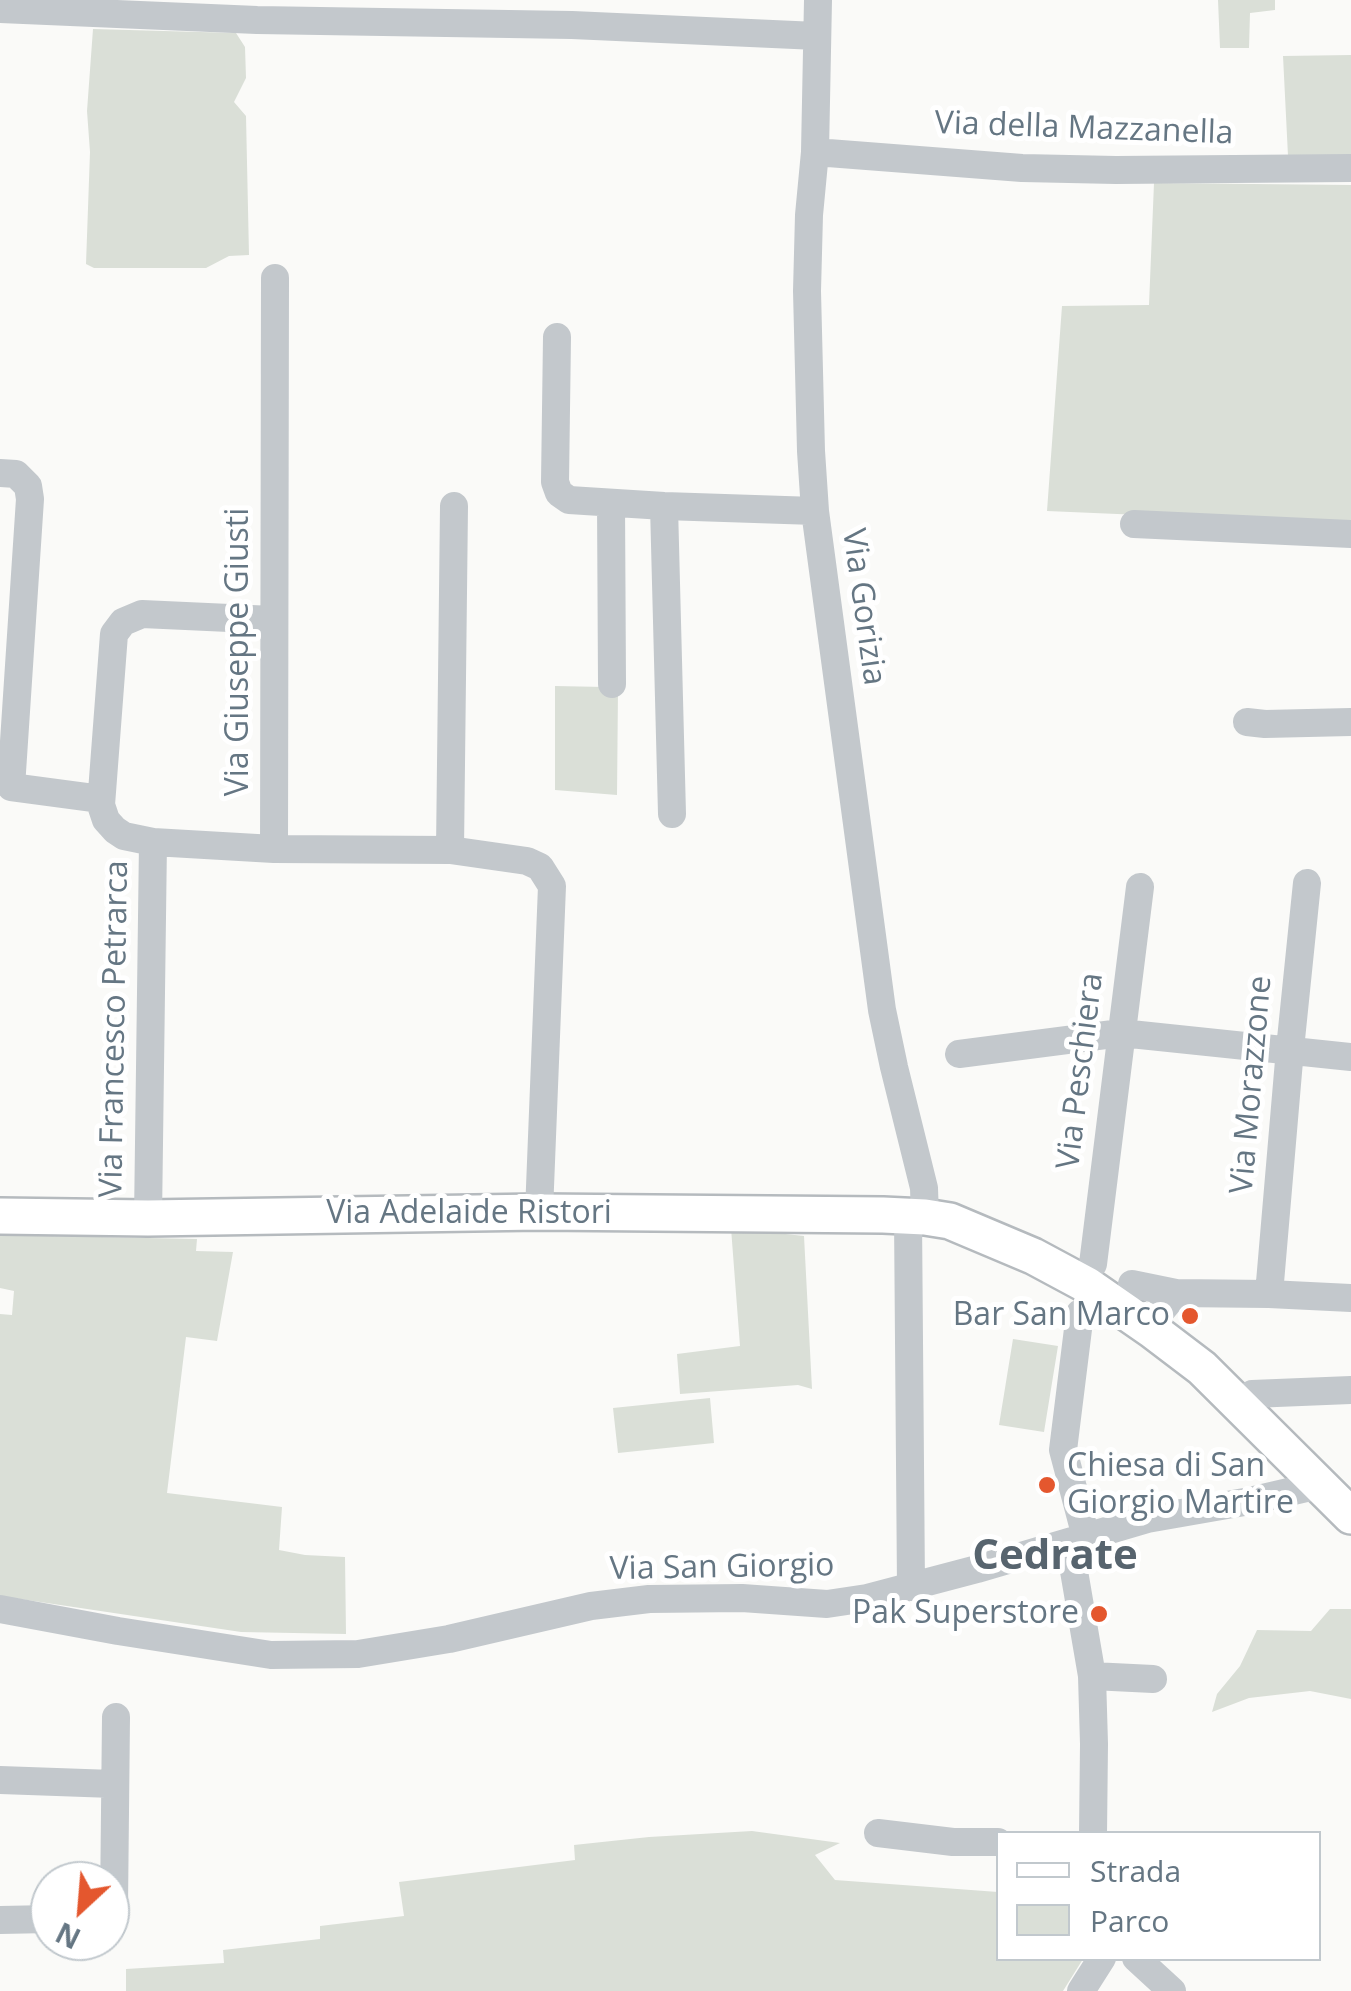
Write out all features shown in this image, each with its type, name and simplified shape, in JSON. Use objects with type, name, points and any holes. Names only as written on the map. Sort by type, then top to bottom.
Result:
[{"type":"main road","name":"Via Adelaide Ristori","points":[[6,1216],[148,1218],[540,1212],[917,1217],[950,1220],[974,1229]]},
{"type":"main road","points":[[974,1229],[1024,1240],[1093,1264],[1132,1284],[1163,1311],[1202,1368],[1351,1516]]},
{"type":"main road","points":[[974,1229],[1087,1284],[1163,1311]]},
{"type":"street","name":"Via Gorizia","points":[[818,0],[815,152],[807,274],[815,512],[882,1010],[924,1188],[917,1217],[911,1587]]},
{"type":"street","points":[[0,9],[111,16],[257,10],[817,36]]},
{"type":"street","name":"Via della Mazzanella","points":[[815,152],[1022,168],[1351,168]]},
{"type":"street","name":"Via Giuseppe Giusti","points":[[274,849],[275,278]]},
{"type":"street","points":[[558,337],[554,482],[568,500],[815,512]]},
{"type":"street","points":[[0,473],[16,474],[28,486],[30,499],[11,787],[101,799]]},
{"type":"street","points":[[611,502],[612,684]]},
{"type":"street","points":[[450,850],[454,506]]},
{"type":"street","points":[[664,506],[672,814]]},
{"type":"street","points":[[1134,524],[1351,534]]},
{"type":"street","points":[[273,620],[142,614],[123,622],[114,634],[101,799],[106,820],[124,836],[153,842],[274,849],[450,850],[527,860],[540,867],[552,886],[540,1212]]},
{"type":"street","points":[[1248,722],[1351,722]]},
{"type":"street","name":"Via Francesco Petrarca","points":[[148,1218],[153,842]]},
{"type":"street","name":"Via Morazzone","points":[[1269,1294],[1307,883]]},
{"type":"street","name":"Via Peschiera","points":[[1093,1264],[1140,887]]},
{"type":"street","points":[[960,1054],[1121,1032],[1351,1057]]},
{"type":"street","points":[[1163,1311],[1269,1294],[1351,1298]]},
{"type":"street","points":[[1080,1314],[1063,1450],[1078,1539],[1079,1591],[1092,1676],[1092,1831]]},
{"type":"street","points":[[1240,1406],[1252,1394],[1351,1390]]},
{"type":"street","name":"Via San Giorgio","points":[[0,1609],[271,1654],[358,1654],[630,1601],[742,1598],[826,1604],[867,1598],[1147,1519],[1319,1485]]},
{"type":"street","points":[[1092,1676],[1153,1679]]},
{"type":"street","points":[[114,1861],[116,1717]]},
{"type":"street","points":[[0,1780],[113,1784]]},
{"type":"street","points":[[878,1833],[953,1842],[996,1842]]},
{"type":"street","points":[[0,1920],[30,1919]]},
{"type":"street","points":[[1082,1991],[1101,1961]]},
{"type":"street","points":[[1143,1964],[1172,1991]]},
{"type":"green space","points":[[1218,0],[1275,0],[1275,10],[1250,13],[1249,48],[1220,48]]},
{"type":"green space","points":[[93,29],[236,33],[245,47],[246,78],[234,102],[246,116],[249,255],[229,256],[206,268],[94,268],[86,264],[90,152],[87,111]]},
{"type":"green space","points":[[1351,55],[1351,157],[1288,156],[1283,56]]},
{"type":"green space","points":[[1154,183],[1351,185],[1351,524],[1047,511],[1062,306],[1149,305]]},
{"type":"green space","points":[[555,686],[618,690],[617,795],[555,790]]},
{"type":"green space","points":[[731,1228],[804,1236],[812,1389],[798,1385],[680,1394],[677,1354],[740,1346]]},
{"type":"green space","points":[[0,1235],[197,1239],[196,1251],[233,1252],[217,1341],[186,1337],[167,1493],[282,1507],[279,1550],[345,1557],[346,1634],[241,1632],[0,1596],[0,1314],[12,1315],[14,1291],[0,1288]]},
{"type":"green space","points":[[1013,1339],[1058,1346],[1044,1432],[999,1425]]},
{"type":"green space","points":[[710,1398],[714,1443],[618,1453],[613,1408]]},
{"type":"green space","points":[[1330,1609],[1351,1609],[1351,1699],[1310,1691],[1249,1698],[1212,1712],[1217,1694],[1240,1666],[1257,1630],[1311,1631]]},
{"type":"green space","points":[[752,1831],[840,1843],[815,1855],[835,1880],[996,1892],[996,1961],[1082,1961],[1063,1991],[126,1991],[126,1969],[224,1963],[223,1950],[320,1939],[320,1926],[404,1916],[399,1882],[575,1860],[574,1845]]},
{"type":"place","name":"Bar San Marco","points":[[1190,1316]]},
{"type":"place","name":"Chiesa di San Giorgio Martire","points":[[1047,1485]]},
{"type":"place","name":"Pak Superstore","points":[[1099,1614]]},
{"type":"district","name":"Cedrate","points":[[1055,1557]]}]
